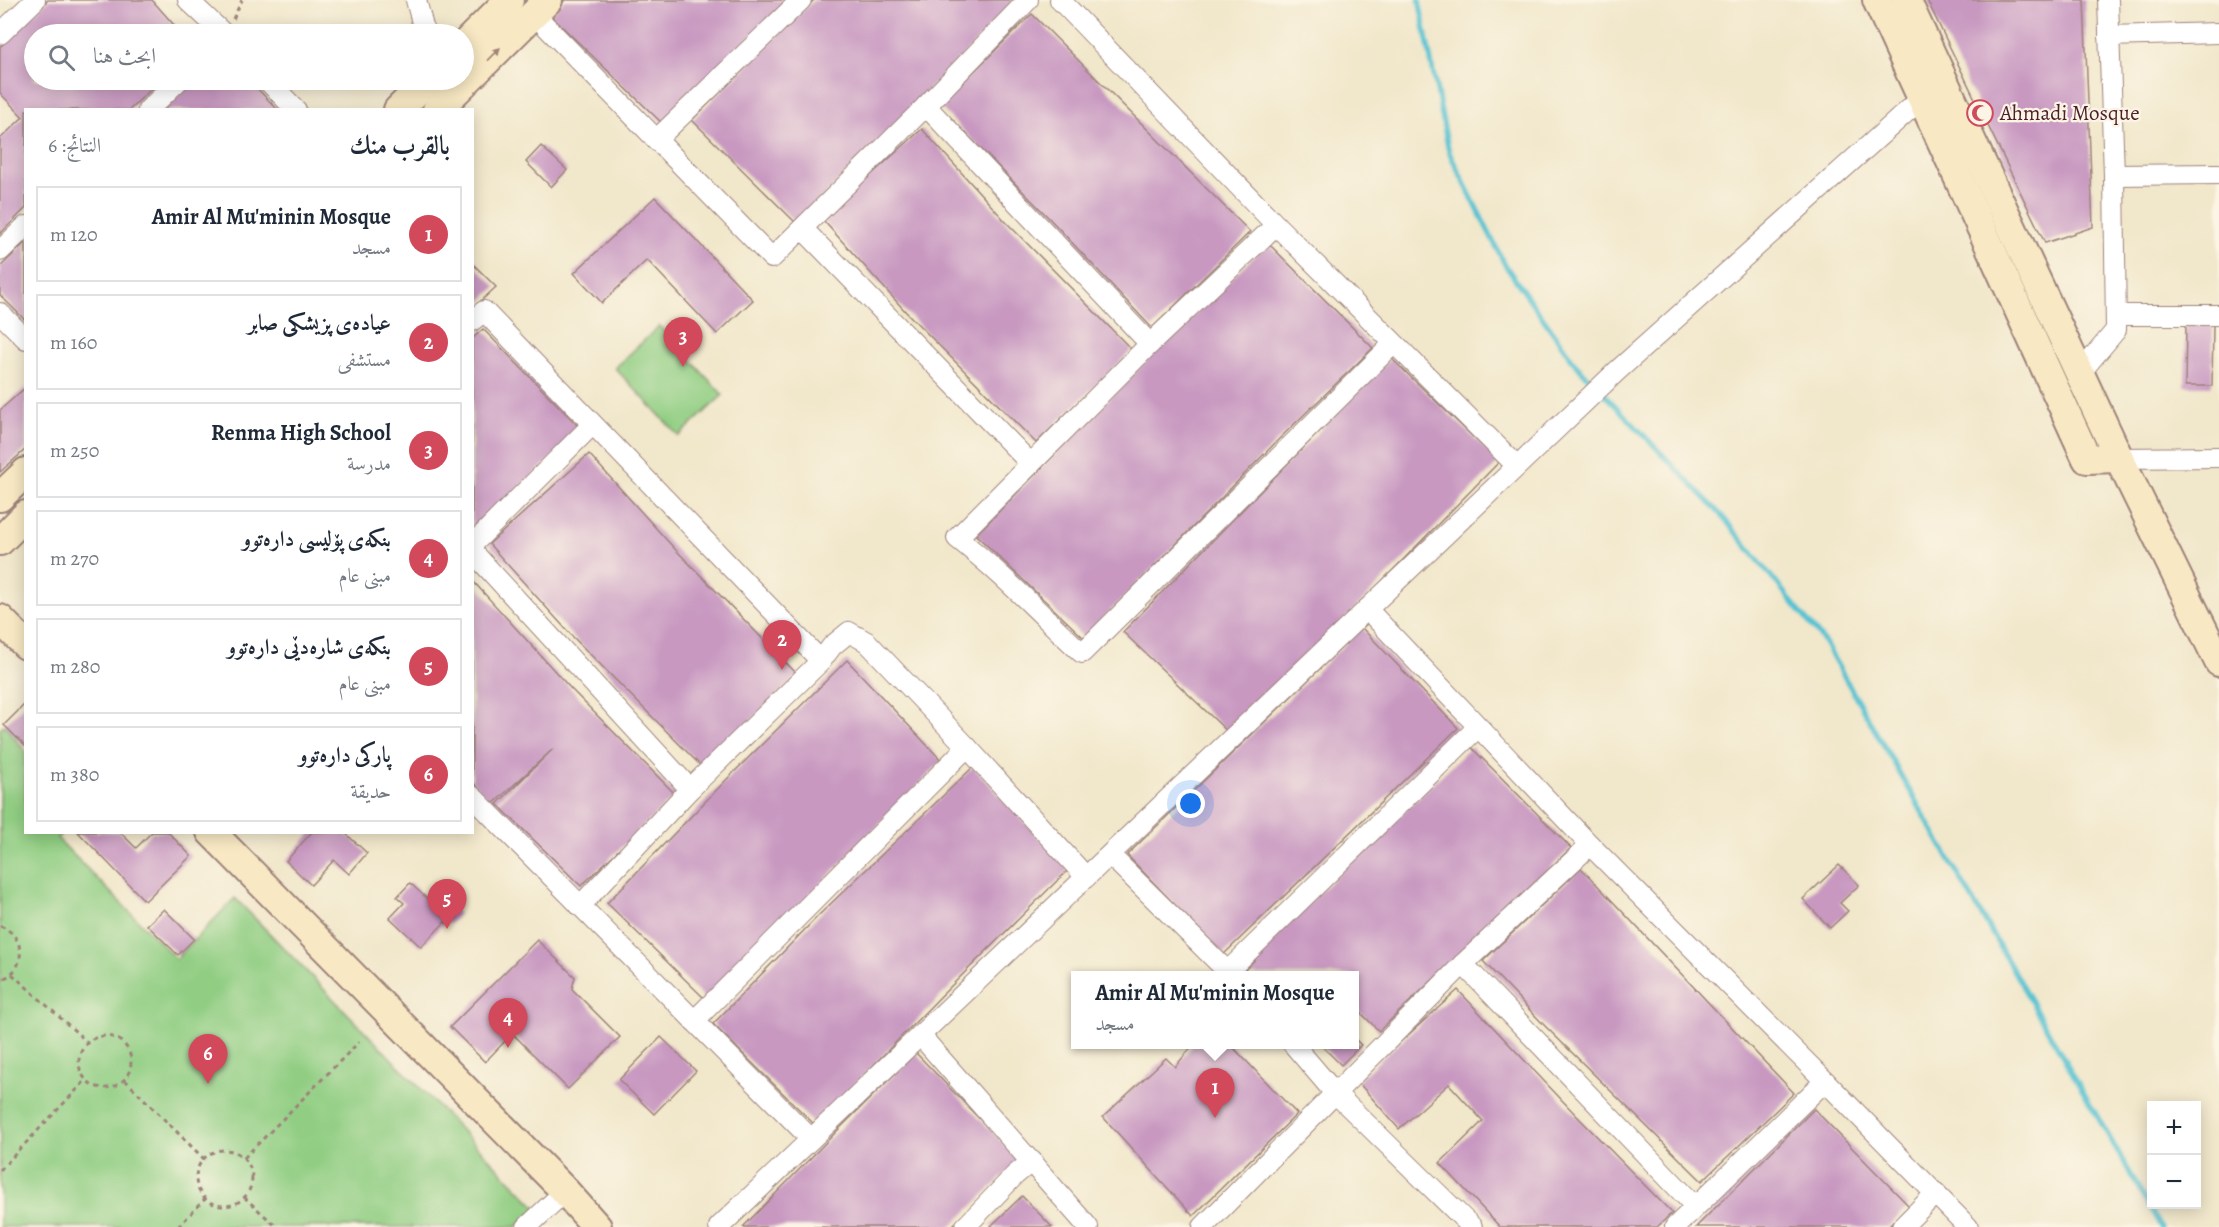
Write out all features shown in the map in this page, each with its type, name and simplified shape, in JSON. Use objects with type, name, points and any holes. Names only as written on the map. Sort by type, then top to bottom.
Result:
[{"type":"street","points":[[0,33],[35,0]]},
{"type":"street","points":[[189,0],[214,24]]},
{"type":"street","points":[[416,0],[422,24]]},
{"type":"street","points":[[474,35],[509,0]]},
{"type":"street","points":[[656,140],[801,0]]},
{"type":"street","points":[[474,73],[541,7],[656,140],[772,258],[926,106],[1028,0]]},
{"type":"street","points":[[1060,0],[1276,225],[1517,466]]},
{"type":"street","points":[[1877,0],[2087,459],[2219,457]]},
{"type":"street","points":[[1906,0],[2119,458],[2219,662]]},
{"type":"street","points":[[2080,373],[2116,330],[2108,0]]},
{"type":"street","points":[[2109,36],[2219,33]]},
{"type":"street","points":[[719,1227],[1617,371],[1943,79]]},
{"type":"street","points":[[150,108],[169,90]]},
{"type":"street","points":[[277,90],[294,108]]},
{"type":"street","points":[[400,108],[418,90]]},
{"type":"street","points":[[439,108],[457,90]]},
{"type":"street","points":[[926,106],[1150,344]]},
{"type":"street","points":[[2114,175],[2219,174]]},
{"type":"street","points":[[1276,225],[1150,344],[957,538],[990,564],[1082,653],[1393,344]]},
{"type":"street","points":[[0,251],[24,228]]},
{"type":"street","points":[[803,229],[1030,463]]},
{"type":"street","points":[[474,319],[484,311],[821,661]]},
{"type":"street","points":[[0,313],[24,337]]},
{"type":"street","points":[[2116,315],[2219,315]]},
{"type":"street","points":[[474,543],[592,425]]},
{"type":"street","points":[[0,497],[24,474]]},
{"type":"street","points":[[0,541],[24,517]]},
{"type":"street","points":[[474,553],[690,789]]},
{"type":"street","points":[[1367,609],[1590,845],[1968,1227]]},
{"type":"street","points":[[0,619],[24,643]]},
{"type":"street","points":[[580,906],[690,789],[821,661],[832,646],[849,633],[867,642],[1086,877]]},
{"type":"street","points":[[1232,971],[1478,727]]},
{"type":"street","points":[[694,1021],[967,747]]},
{"type":"street","points":[[474,798],[811,1139]]},
{"type":"street","points":[[213,834],[565,1191],[597,1227]]},
{"type":"street","points":[[1203,1227],[1463,964],[1590,845]]},
{"type":"street","points":[[1110,855],[1228,971]]},
{"type":"street","points":[[1463,964],[1695,1206]]},
{"type":"street","points":[[920,1035],[1088,1227]]},
{"type":"street","points":[[1297,1049],[1334,1092],[1472,1227]]},
{"type":"street","points":[[1676,1227],[1825,1081]]},
{"type":"street","points":[[965,1227],[1015,1175],[1032,1161]]},
{"type":"street","points":[[527,1227],[565,1191]]},
{"type":"street","points":[[1902,1227],[1936,1193]]},
{"type":"path","points":[[0,926],[11,931],[17,939],[21,957],[12,974],[0,980]]},
{"type":"path","points":[[12,974],[87,1042]]},
{"type":"path","points":[[103,1035],[111,1036],[126,1044],[132,1061],[131,1070],[125,1080],[112,1088],[103,1088],[87,1080],[79,1065],[82,1048],[87,1042],[103,1035]]},
{"type":"path","points":[[244,1158],[359,1042]]},
{"type":"path","points":[[0,1170],[87,1080]]},
{"type":"path","points":[[125,1080],[204,1159]]},
{"type":"path","points":[[228,1150],[244,1158],[252,1175],[252,1185],[244,1197],[233,1205],[223,1206],[214,1204],[200,1192],[197,1183],[199,1166],[204,1159],[211,1154],[228,1150]]},
{"type":"path","points":[[244,1197],[278,1227]]},
{"type":"path","points":[[178,1227],[206,1198]]},
{"type":"green space","points":[[659,326],[723,395],[679,436],[615,368]]},
{"type":"green space","points":[[4,725],[24,750],[24,834],[61,834],[57,838],[176,959],[235,898],[537,1208],[516,1227],[0,1227],[0,728]]},
{"type":"building","points":[[48,0],[152,0],[173,24],[24,24],[24,90],[150,90],[131,108],[24,108],[24,210],[0,234],[0,139],[23,117],[0,93],[0,47]]},
{"type":"building","points":[[565,0],[788,0],[663,124],[550,15]]},
{"type":"building","points":[[814,0],[1017,0],[797,224],[692,120]]},
{"type":"building","points":[[1927,0],[2084,0],[2093,227],[2045,243]]},
{"type":"building","points":[[1032,14],[1250,232],[1152,328],[1048,217],[939,106]]},
{"type":"building","points":[[183,90],[259,90],[276,108],[164,108]]},
{"type":"building","points":[[922,129],[1006,222],[1132,350],[1036,443],[906,312],[822,219]]},
{"type":"building","points":[[541,146],[567,170],[551,187],[526,162]]},
{"type":"building","points":[[655,197],[753,300],[717,334],[647,260],[602,303],[574,273]]},
{"type":"building","points":[[1268,243],[1373,348],[1280,438],[1084,638],[976,535],[1138,369]]},
{"type":"building","points":[[24,244],[24,319],[0,295],[0,267]]},
{"type":"building","points":[[474,265],[496,287],[474,307]]},
{"type":"building","points":[[2186,325],[2213,325],[2212,386],[2185,386]]},
{"type":"building","points":[[483,329],[581,429],[474,533],[474,337]]},
{"type":"building","points":[[1391,358],[1499,462],[1231,735],[1123,632]]},
{"type":"building","points":[[24,389],[24,451],[0,472],[0,410]]},
{"type":"building","points":[[589,454],[673,547],[798,675],[703,768],[573,637],[489,544]]},
{"type":"building","points":[[474,582],[572,690],[676,795],[581,886],[497,804],[553,749],[493,804],[474,783]]},
{"type":"building","points":[[1362,628],[1458,728],[1223,955],[1127,855]]},
{"type":"building","points":[[847,660],[942,761],[706,1000],[607,903]]},
{"type":"building","points":[[24,705],[24,745],[4,725]]},
{"type":"building","points":[[1471,747],[1571,848],[1379,1031],[1359,1011],[1359,971],[1245,970],[1299,912]]},
{"type":"building","points":[[973,767],[1069,869],[815,1125],[713,1024],[820,914]]},
{"type":"building","points":[[80,834],[122,834],[136,848],[150,834],[170,834],[191,856],[145,901]]},
{"type":"building","points":[[310,834],[346,834],[367,853],[349,874],[334,860],[311,885],[286,861]]},
{"type":"building","points":[[1839,865],[1859,885],[1840,903],[1848,911],[1830,928],[1803,899]]},
{"type":"building","points":[[1581,868],[1794,1093],[1702,1181],[1545,1026],[1483,961]]},
{"type":"building","points":[[410,883],[436,907],[440,897],[459,914],[450,924],[445,922],[421,947],[390,918],[404,903],[397,897]]},
{"type":"building","points":[[164,909],[194,939],[178,955],[147,925]]},
{"type":"building","points":[[537,940],[575,977],[572,989],[620,1037],[568,1089],[510,1031],[510,1036],[485,1062],[450,1027]]},
{"type":"building","points":[[1458,990],[1672,1213],[1657,1227],[1500,1227],[1440,1163],[1483,1121],[1449,1084],[1399,1129],[1357,1081]]},
{"type":"building","points":[[661,1037],[696,1071],[654,1114],[619,1080]]},
{"type":"building","points":[[1190,1049],[1235,1049],[1297,1114],[1193,1216],[1103,1117],[1166,1058],[1175,1067]]},
{"type":"building","points":[[1325,1049],[1357,1049],[1341,1065]]},
{"type":"building","points":[[916,1053],[1019,1160],[951,1227],[743,1227],[837,1131]]},
{"type":"building","points":[[1814,1109],[1909,1206],[1888,1227],[1696,1227]]},
{"type":"building","points":[[1022,1196],[1052,1227],[990,1227]]},
{"type":"waterway","points":[[1419,0],[1449,152],[1505,265],[1576,365],[1722,516],[1823,640],[2161,1227]]},
{"type":"place","name":"Ahmadi Mosque","points":[[1980,113]]},
{"type":"place","name":"Renma High School","points":[[683,367]]},
{"type":"place","name":"عیادەی پزیشکی صابر","points":[[782,670]]},
{"type":"place","name":"بنکەی شارەدێی دارەتوو","points":[[447,929]]},
{"type":"place","name":"بنکەی پۆلیسی دارەتوو","points":[[508,1048]]},
{"type":"place","name":"پارکی دارەتوو","points":[[208,1084]]},
{"type":"place","name":"Amir Al Mu'minin Mosque","points":[[1215,1118]]}]
